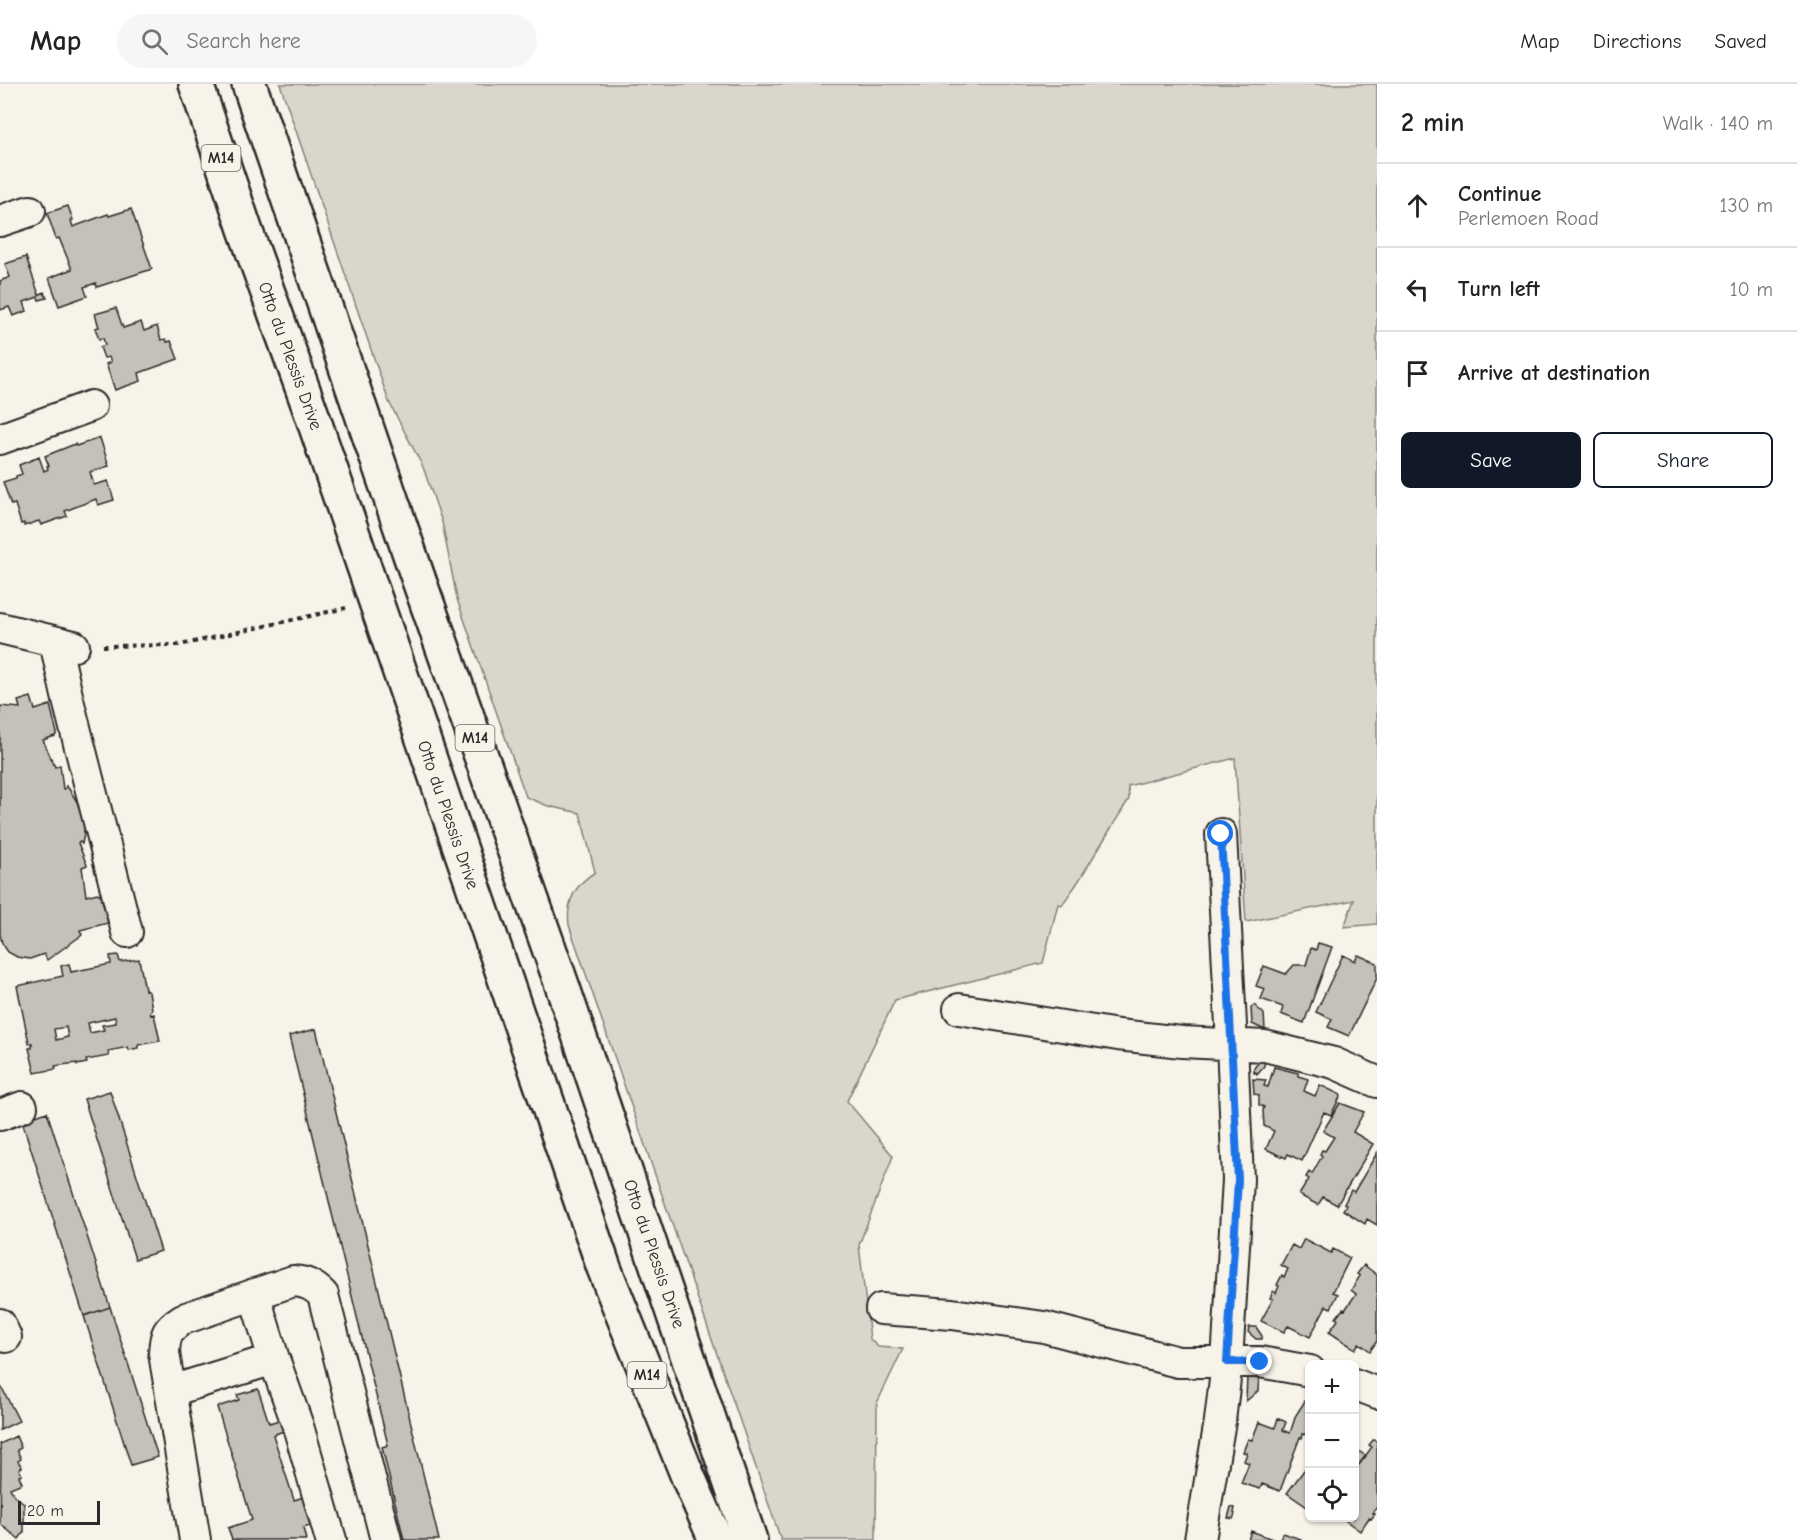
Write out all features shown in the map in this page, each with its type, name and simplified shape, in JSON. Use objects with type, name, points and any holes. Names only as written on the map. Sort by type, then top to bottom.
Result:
[{"type":"main road","name":"Otto du Plessis Drive","points":[[196,84],[311,412],[604,1268],[716,1540]]},
{"type":"main road","name":"Otto du Plessis Drive","points":[[249,84],[416,572],[518,858],[750,1540]]},
{"type":"main road","points":[[469,875],[518,858]]},
{"type":"street","points":[[0,221],[30,211]]},
{"type":"street","points":[[0,439],[91,406]]},
{"type":"street","points":[[0,627],[65,644],[68,700],[127,932]]},
{"type":"street","points":[[1200,1540],[1220,1421],[1227,1362],[1238,1180],[1221,834]]},
{"type":"street","points":[[959,1009],[1118,1035],[1182,1042],[1265,1046],[1334,1063],[1377,1082]]},
{"type":"street","points":[[195,1540],[164,1353],[165,1338],[171,1327],[183,1319],[293,1281],[314,1286],[323,1295],[386,1540]]},
{"type":"street","points":[[254,1294],[298,1426],[331,1540]]},
{"type":"street","points":[[881,1309],[952,1314],[1044,1327],[1178,1362],[1260,1362],[1305,1370]]},
{"type":"street","points":[[171,1391],[274,1359]]},
{"type":"street","points":[[1359,1386],[1377,1393]]},
{"type":"path","points":[[65,644],[180,645],[347,608]]},
{"type":"shaded area","points":[[280,84],[1377,84],[1377,924],[1344,927],[1354,900],[1246,922],[1235,758],[1128,786],[1129,799],[1078,882],[1062,905],[1058,904],[1043,963],[895,1000],[847,1101],[893,1156],[859,1245],[870,1339],[878,1347],[903,1349],[877,1403],[876,1540],[781,1540],[569,925],[569,908],[573,894],[582,882],[595,872],[580,813],[548,806],[526,797],[457,599],[442,522],[423,467],[389,402]]},
{"type":"building","points":[[68,206],[73,227],[108,214],[109,216],[131,209],[152,269],[97,287],[96,283],[84,287],[87,296],[59,306],[49,278],[72,269],[59,238],[56,239],[47,213]]},
{"type":"building","points":[[26,257],[39,295],[44,292],[47,298],[39,300],[38,297],[24,302],[27,311],[13,316],[9,307],[0,310],[0,281],[10,277],[5,264]]},
{"type":"building","points":[[116,308],[123,328],[141,322],[144,331],[157,326],[161,340],[171,341],[178,359],[139,373],[141,381],[115,390],[106,364],[111,362],[109,357],[104,358],[100,347],[105,345],[103,338],[99,339],[95,328],[99,327],[95,314]]},
{"type":"building","points":[[100,438],[109,466],[90,472],[94,485],[108,481],[114,500],[98,505],[96,499],[65,511],[67,516],[41,525],[39,521],[24,526],[24,523],[21,524],[15,504],[11,505],[3,482],[22,474],[19,465],[39,457],[44,471],[49,466],[45,456],[75,444],[76,446]]},
{"type":"building","points":[[31,697],[35,710],[50,705],[57,733],[43,740],[55,767],[60,765],[63,789],[66,786],[69,789],[81,808],[84,834],[82,844],[78,843],[87,865],[82,867],[86,896],[97,893],[101,895],[108,923],[80,930],[82,935],[47,960],[44,954],[30,959],[17,957],[8,952],[2,943],[0,934],[0,706],[20,708],[18,701]]},
{"type":"building","points":[[1318,943],[1332,947],[1304,1023],[1281,1014],[1283,1007],[1261,999],[1265,989],[1256,986],[1264,966],[1286,974],[1294,965],[1306,965],[1311,948],[1316,950]]},
{"type":"building","points":[[118,955],[120,962],[139,959],[145,990],[149,992],[152,1009],[150,1012],[151,1015],[154,1014],[160,1041],[138,1045],[138,1048],[129,1050],[128,1047],[108,1051],[109,1056],[86,1060],[87,1063],[55,1066],[56,1069],[35,1073],[29,1048],[32,1048],[32,1043],[29,1043],[17,986],[63,976],[61,966],[69,964],[71,972],[111,964],[110,956]],"holes":[[[115,1017],[116,1023],[102,1025],[104,1030],[90,1033],[88,1023]],[[66,1027],[68,1037],[56,1040],[54,1029]]]},
{"type":"building","points":[[1343,955],[1355,961],[1358,955],[1377,963],[1377,978],[1349,1036],[1328,1027],[1332,1019],[1316,1012]]},
{"type":"building","points":[[1254,1005],[1264,1014],[1265,1030],[1252,1024],[1251,1008]]},
{"type":"building","points":[[316,1029],[439,1540],[404,1540],[382,1447],[388,1445],[289,1036]]},
{"type":"building","points":[[1263,1057],[1265,1058],[1264,1066],[1257,1074],[1254,1073],[1254,1068]]},
{"type":"building","points":[[1274,1067],[1298,1073],[1298,1076],[1308,1079],[1304,1091],[1315,1096],[1320,1085],[1341,1095],[1331,1115],[1324,1112],[1302,1161],[1288,1154],[1286,1158],[1266,1149],[1274,1131],[1264,1126],[1264,1107],[1259,1105],[1259,1095],[1254,1094],[1253,1079],[1266,1080],[1264,1086],[1268,1087]]},
{"type":"building","points":[[110,1091],[161,1251],[135,1259],[84,1099]]},
{"type":"building","points":[[1340,1103],[1364,1112],[1353,1132],[1373,1144],[1337,1205],[1323,1197],[1318,1205],[1299,1195],[1309,1179],[1306,1177],[1309,1172],[1312,1174],[1322,1156],[1320,1154],[1322,1150],[1325,1151],[1334,1137],[1323,1131]]},
{"type":"building","points":[[47,1112],[110,1307],[84,1316],[22,1121]]},
{"type":"building","points":[[1377,1153],[1377,1225],[1367,1219],[1365,1224],[1343,1210],[1346,1205],[1344,1204],[1351,1190],[1354,1192]]},
{"type":"building","points":[[1304,1239],[1331,1253],[1333,1249],[1350,1258],[1333,1292],[1338,1294],[1331,1308],[1326,1306],[1310,1337],[1288,1326],[1284,1332],[1261,1321],[1273,1299],[1270,1298],[1273,1291],[1276,1293],[1282,1275],[1284,1277],[1288,1269],[1281,1265],[1292,1245],[1299,1249]]},
{"type":"building","points":[[1364,1265],[1377,1275],[1377,1341],[1370,1351],[1359,1343],[1355,1349],[1329,1332],[1338,1320],[1336,1318],[1356,1294],[1351,1290],[1360,1276],[1357,1274]]},
{"type":"building","points":[[110,1307],[158,1457],[131,1465],[84,1316]]},
{"type":"building","points":[[1249,1327],[1256,1327],[1262,1339],[1256,1339],[1248,1332]]},
{"type":"building","points":[[1247,1376],[1259,1377],[1258,1391],[1246,1401]]},
{"type":"building","points":[[2,1388],[19,1421],[0,1430],[0,1389]]},
{"type":"building","points":[[258,1389],[269,1423],[283,1419],[286,1430],[273,1435],[294,1500],[313,1494],[321,1523],[303,1528],[306,1540],[232,1540],[228,1528],[252,1520],[217,1407],[239,1400],[237,1395]]},
{"type":"building","points":[[1305,1401],[1305,1434],[1300,1437],[1280,1491],[1262,1484],[1260,1489],[1241,1483],[1249,1463],[1244,1461],[1247,1453],[1243,1452],[1248,1439],[1252,1440],[1259,1422],[1275,1428],[1278,1418],[1286,1422],[1283,1430],[1290,1433],[1296,1415]]},
{"type":"building","points":[[16,1436],[21,1448],[17,1450],[21,1459],[18,1461],[22,1467],[19,1469],[22,1475],[19,1476],[22,1483],[10,1488],[14,1495],[24,1503],[24,1532],[19,1539],[0,1524],[0,1444]]},
{"type":"building","points":[[1373,1440],[1377,1441],[1377,1507],[1373,1513],[1375,1514],[1371,1519],[1369,1518],[1360,1531],[1348,1522],[1359,1522],[1359,1464],[1372,1447],[1369,1445]]},
{"type":"building","points":[[1359,1451],[1366,1456],[1359,1465]]},
{"type":"building","points":[[1305,1469],[1305,1506],[1287,1493]]},
{"type":"building","points":[[1231,1507],[1235,1508],[1233,1519],[1228,1518]]},
{"type":"building","points":[[1251,1531],[1275,1540],[1248,1540]]},
{"type":"building","points":[[1282,1533],[1301,1539],[1280,1540]]},
{"type":"route","points":[[1221,834],[1238,1180],[1227,1362],[1260,1362]]}]
